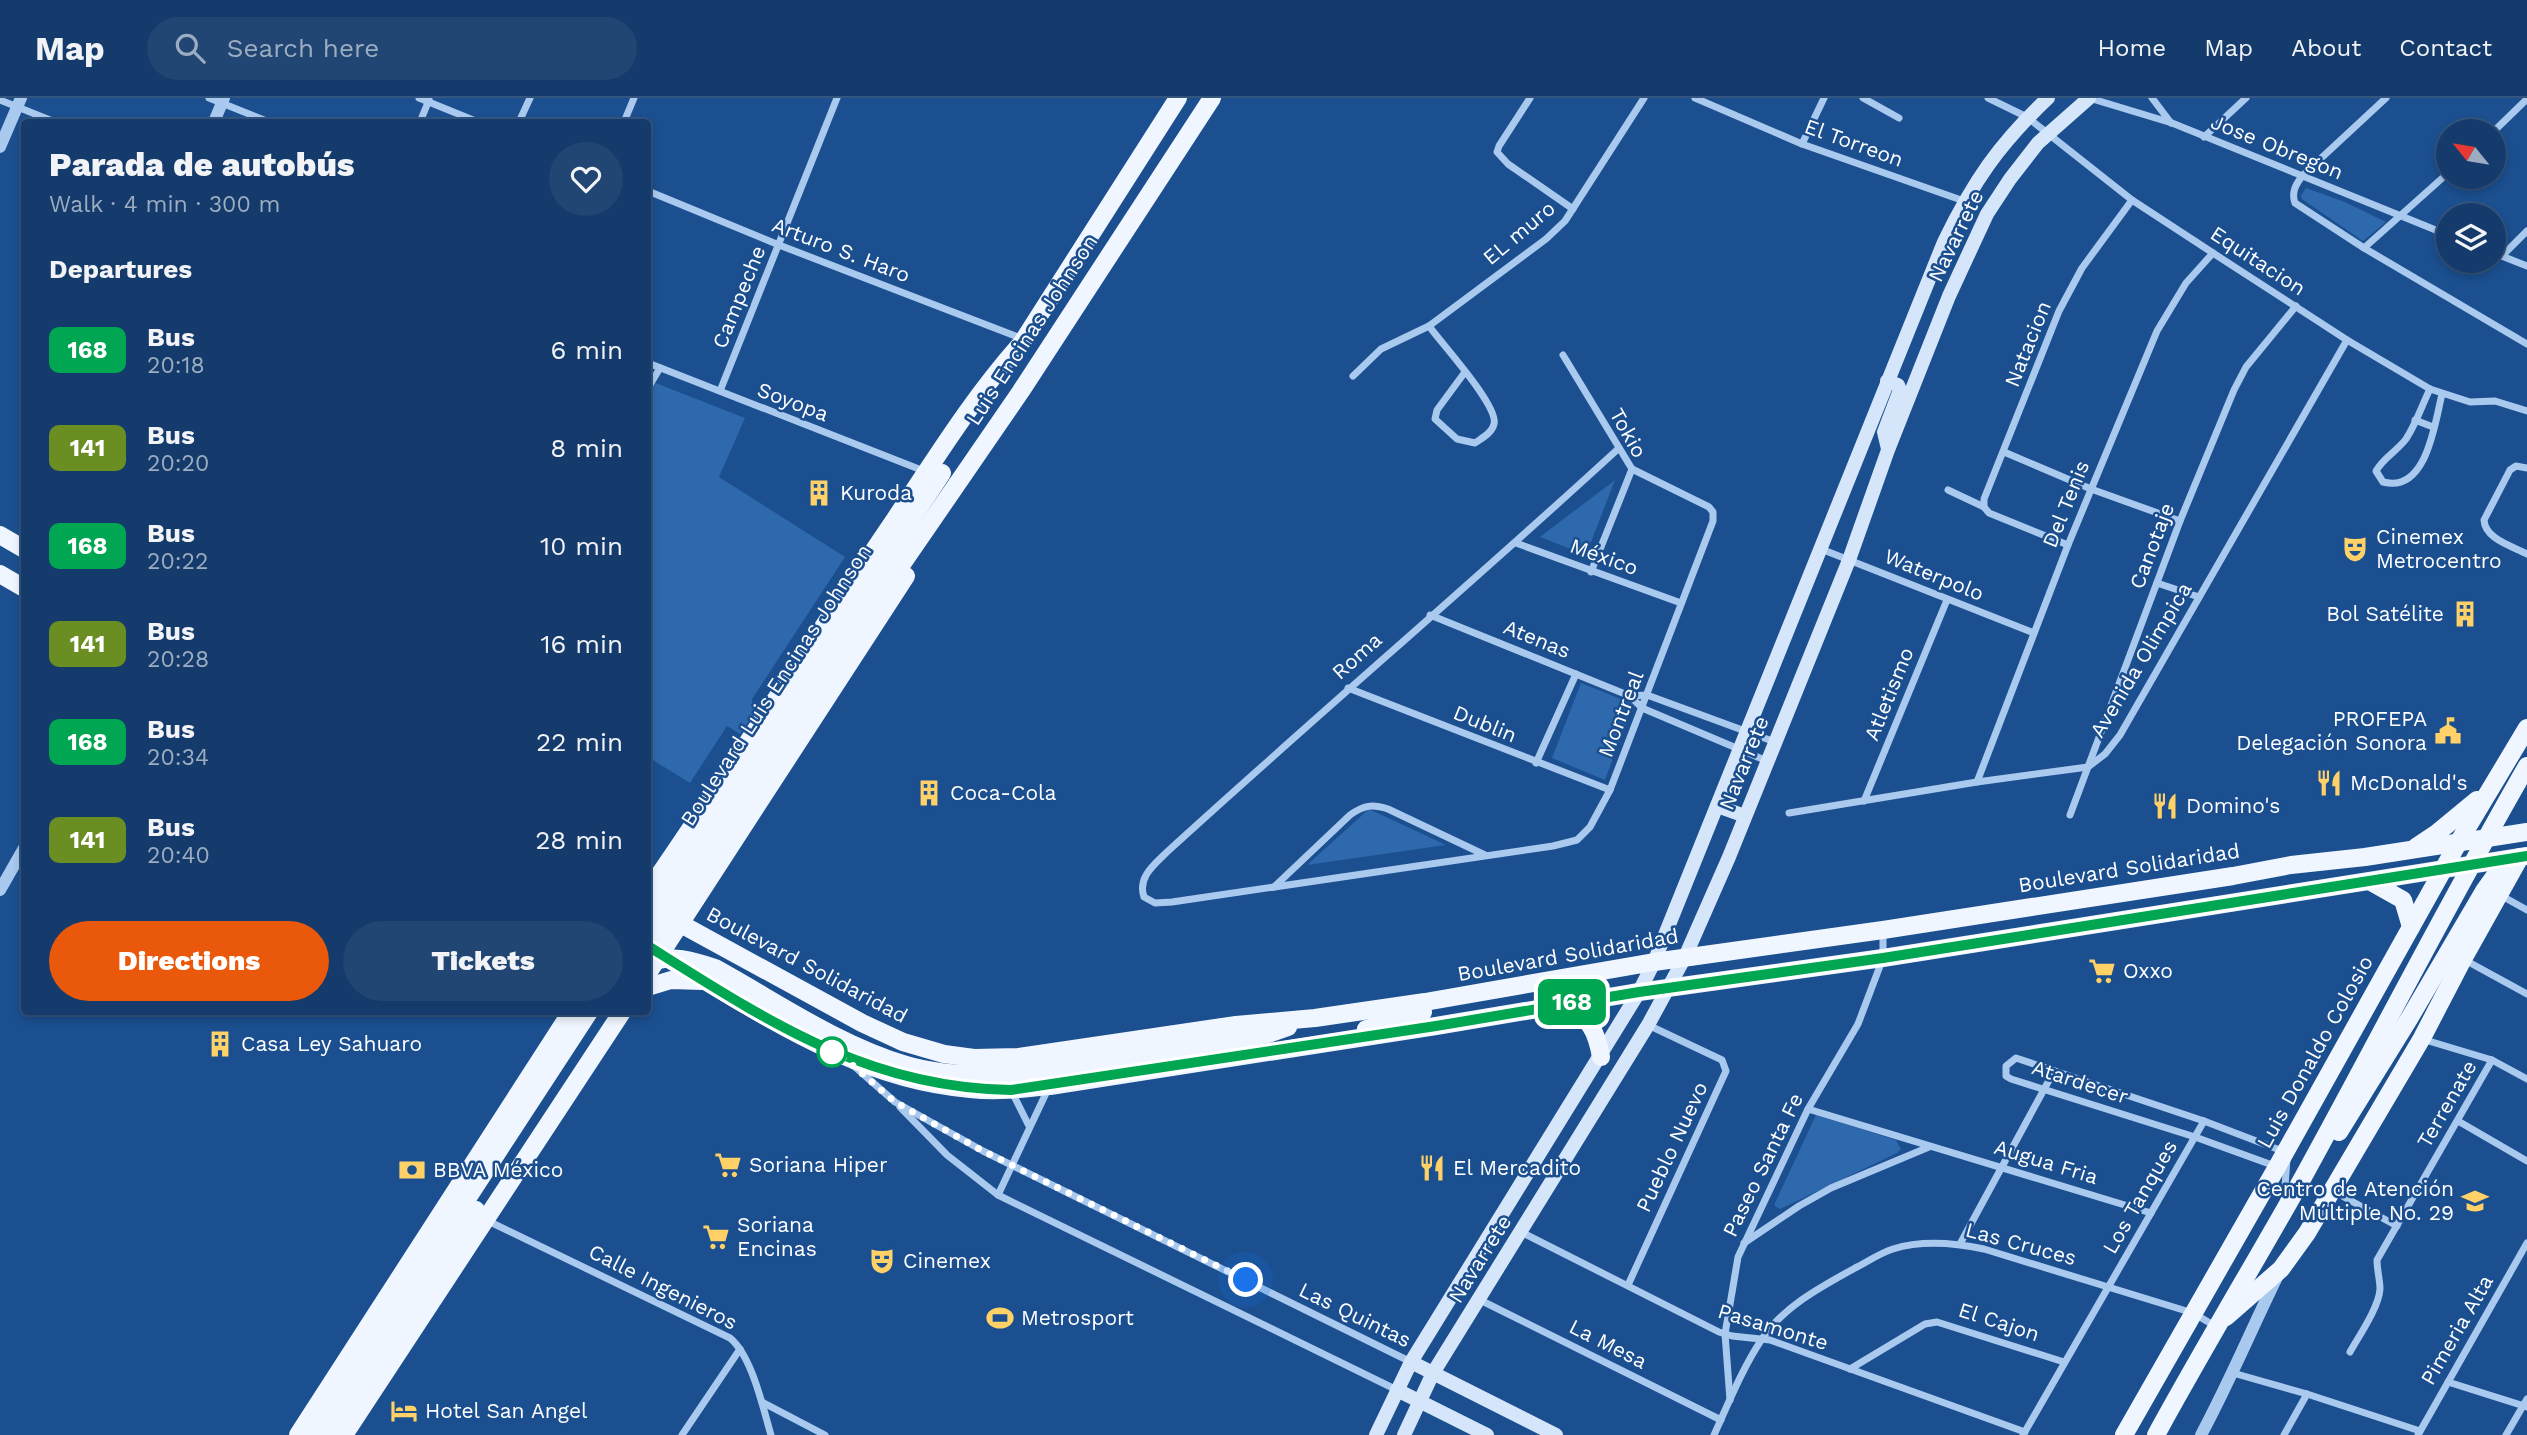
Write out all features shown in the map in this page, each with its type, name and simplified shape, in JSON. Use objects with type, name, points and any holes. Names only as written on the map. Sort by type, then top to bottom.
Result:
[{"type":"main road","name":"Luis Encinas Johnson","points":[[934,472],[995,391],[1021,343],[1178,98]]},
{"type":"main road","name":"Luis Encinas Johnson","points":[[887,586],[1021,391],[1212,98]]},
{"type":"main road","name":"Navarrete","points":[[1377,1435],[1411,1363],[1639,992],[1654,962],[1944,242],[1964,201],[2000,148],[2048,98]]},
{"type":"main road","name":"Navarrete","points":[[1404,1435],[1433,1373],[1671,987],[1745,816],[1849,560],[1888,450],[1949,296],[1987,214],[2010,178],[2048,133],[2090,98]]},
{"type":"main road","points":[[1887,381],[1898,385],[1900,390],[1884,432],[1888,450]]},
{"type":"main road","points":[[651,887],[934,472]]},
{"type":"main road","name":"Boulevard Luis Encinas Johnson","points":[[651,917],[934,472]]},
{"type":"main road","points":[[651,953],[680,924],[703,889],[914,563],[951,493]]},
{"type":"main road","points":[[0,535],[21,547]]},
{"type":"main road","points":[[0,575],[21,582]]},
{"type":"main road","name":"Boulevard Luis Encinas Johnson","points":[[651,953],[730,824],[887,586]]},
{"type":"main road","name":"Luis Donaldo Colosio","points":[[2124,1435],[2442,870],[2527,728]]},
{"type":"main road","points":[[2157,1435],[2216,1326],[2311,1162],[2527,766]]},
{"type":"main road","points":[[2411,850],[2459,816],[2493,786]]},
{"type":"main road","points":[[1717,806],[1745,816]]},
{"type":"main road","points":[[651,903],[661,896],[730,824]]},
{"type":"main road","name":"Boulevard Solidaridad","points":[[651,907],[862,1023],[903,1042],[944,1054],[974,1058],[1018,1058],[1236,1025],[1315,1018],[1425,1002],[1685,957],[1883,930],[2291,865],[2527,832]]},
{"type":"main road","points":[[651,953],[843,1057],[880,1070],[941,1085],[1011,1090],[1348,1040],[1671,987],[1883,958],[2524,856]]},
{"type":"main road","points":[[2216,1326],[2281,1269],[2307,1233],[2422,1038],[2463,958],[2524,856]]},
{"type":"main road","points":[[2311,1162],[2330,1145],[2374,1078],[2491,880],[2499,870],[2524,856]]},
{"type":"main road","points":[[651,874],[666,866]]},
{"type":"main road","points":[[2371,882],[2403,900],[2410,927]]},
{"type":"main road","points":[[703,889],[701,921],[710,940]]},
{"type":"main road","points":[[651,953],[693,960],[715,968],[856,1046],[909,1066],[944,1072],[1034,1072],[1268,1034],[1315,1018]]},
{"type":"main road","points":[[651,986],[671,980],[708,982]]},
{"type":"main road","points":[[779,1024],[784,1004],[798,988]]},
{"type":"main road","points":[[1348,1040],[1369,1027],[1422,1012],[1425,1002]]},
{"type":"main road","points":[[1566,1003],[1589,1022],[1601,1057]]},
{"type":"main road","points":[[298,1435],[569,1015]]},
{"type":"main road","points":[[330,1435],[570,1040],[589,1015]]},
{"type":"main road","points":[[313,1435],[605,1015]]},
{"type":"main road","points":[[344,1435],[620,1015]]},
{"type":"main road","points":[[1546,1146],[1566,1158]]},
{"type":"main road","points":[[1411,1363],[1556,1435]]},
{"type":"main road","points":[[1397,1390],[1487,1435]]},
{"type":"street","points":[[209,98],[223,100],[263,119]]},
{"type":"street","points":[[419,98],[471,119]]},
{"type":"street","points":[[520,119],[530,98]]},
{"type":"street","points":[[625,119],[634,98]]},
{"type":"street","points":[[1530,98],[1497,152],[1501,158],[1573,209]]},
{"type":"street","name":"EL muro","points":[[1353,376],[1381,349],[1429,326],[1546,239],[1573,209],[1644,98]]},
{"type":"street","name":"El Torreon","points":[[1695,98],[1802,144],[1964,201]]},
{"type":"street","points":[[1802,144],[1824,98]]},
{"type":"street","points":[[1863,98],[1899,118]]},
{"type":"street","name":"Equitacion","points":[[1989,98],[2027,117],[2133,200],[2213,253],[2347,340],[2430,389],[2470,402],[2495,401],[2527,411]]},
{"type":"street","name":"Jose Obregon","points":[[2090,98],[2172,123],[2436,230]]},
{"type":"street","points":[[2152,98],[2172,123]]},
{"type":"street","points":[[2204,136],[2246,98]]},
{"type":"street","points":[[2386,98],[2303,175],[2292,196],[2295,203],[2364,248],[2527,344]]},
{"type":"street","name":"Campeche","points":[[720,391],[834,99]]},
{"type":"street","points":[[2506,119],[2527,99]]},
{"type":"street","points":[[0,100],[19,102],[50,119]]},
{"type":"street","points":[[215,119],[223,100]]},
{"type":"street","points":[[421,119],[429,100]]},
{"type":"street","points":[[0,147],[19,102]]},
{"type":"street","points":[[2364,248],[2436,184]]},
{"type":"street","name":"Arturo S. Haro","points":[[651,192],[1021,343]]},
{"type":"street","name":"Natacion","points":[[1986,510],[1984,499],[2059,312],[2082,268],[2133,200]]},
{"type":"street","points":[[2506,248],[2527,231]]},
{"type":"street","name":"Del Tenis","points":[[1977,782],[2068,545],[2157,331],[2186,283],[2213,253]]},
{"type":"street","points":[[2506,257],[2527,266]]},
{"type":"street","name":"Canotaje","points":[[2070,815],[2180,521],[2234,390],[2246,367],[2296,306]]},
{"type":"street","points":[[1429,326],[1479,388],[1494,415],[1495,423],[1490,432],[1475,443],[1457,439],[1435,419],[1437,410],[1465,372]]},
{"type":"street","name":"Avenida Olimpica","points":[[1789,813],[2088,767],[2105,754],[2120,735],[2347,340]]},
{"type":"street","name":"Tokio","points":[[1563,355],[1632,469],[1591,572]]},
{"type":"street","name":"Soyopa","points":[[651,364],[934,472]]},
{"type":"street","points":[[651,383],[660,368]]},
{"type":"street","points":[[2430,389],[2407,438],[2376,471],[2384,482],[2398,483],[2409,478],[2420,466],[2442,394]]},
{"type":"street","points":[[2415,420],[2434,427]]},
{"type":"street","name":"Roma","points":[[1148,900],[1144,897],[1142,885],[1151,868],[1348,688],[1516,543],[1618,449]]},
{"type":"street","points":[[2004,452],[2091,489],[2180,521]]},
{"type":"street","points":[[2527,468],[2516,466],[2510,470],[2484,520],[2484,527],[2490,535],[2527,554]]},
{"type":"street","name":"Montreal","points":[[1148,900],[1155,903],[1172,902],[1577,840],[1590,827],[1610,790],[1713,521],[1713,512],[1709,507],[1632,469]]},
{"type":"street","points":[[1948,490],[1986,510],[2068,545]]},
{"type":"street","name":"México","points":[[1516,543],[1681,603]]},
{"type":"street","name":"Waterpolo","points":[[1821,549],[2034,633]]},
{"type":"street","points":[[2157,583],[2199,597]]},
{"type":"street","name":"Atletismo","points":[[1864,801],[1947,600]]},
{"type":"street","name":"Atenas","points":[[1430,615],[1630,696],[1642,708],[1767,761]]},
{"type":"street","points":[[1536,763],[1576,674]]},
{"type":"street","name":"Dublin","points":[[1348,688],[1610,790]]},
{"type":"street","name":"Atenas","points":[[1630,696],[1647,695],[1774,742]]},
{"type":"street","points":[[1273,887],[1350,815],[1361,807],[1373,804],[1486,856]]},
{"type":"street","points":[[0,890],[21,853]]},
{"type":"street","points":[[2500,895],[2527,910]]},
{"type":"street","points":[[1883,930],[1883,958]]},
{"type":"street","name":"Paseo Santa Fe","points":[[1730,1401],[1725,1334],[1733,1277],[1743,1244],[1808,1109],[1858,1024],[1883,958]]},
{"type":"street","points":[[2463,958],[2527,994]]},
{"type":"street","name":"Pueblo Nuevo","points":[[1628,1285],[1726,1071],[1722,1060],[1648,1025]]},
{"type":"street","points":[[2422,1038],[2492,1060],[2527,1079]]},
{"type":"street","name":"Las Quintas","points":[[843,1057],[895,1102],[983,1151],[1411,1363]]},
{"type":"street","name":"Atardecer","points":[[2016,1058],[2204,1121],[2281,1159],[2195,1137],[2011,1079],[2006,1076],[2006,1066],[2016,1058]]},
{"type":"street","name":"Terrenate","points":[[2350,1352],[2378,1299],[2380,1287],[2377,1260],[2492,1060]]},
{"type":"street","points":[[1960,1244],[2054,1071]]},
{"type":"street","points":[[998,1195],[1050,1086]]},
{"type":"street","points":[[1011,1090],[1030,1126]]},
{"type":"street","points":[[895,1102],[947,1155],[998,1195],[1397,1390]]},
{"type":"street","name":"Augua Fria","points":[[1808,1109],[2151,1213]]},
{"type":"street","name":"Los Tanques","points":[[2024,1434],[2204,1121]]},
{"type":"street","points":[[2458,1121],[2527,1161]]},
{"type":"street","points":[[1743,1244],[1831,1188],[1930,1147]]},
{"type":"street","points":[[2281,1159],[2287,1159],[2284,1208]]},
{"type":"street","points":[[2344,1198],[2397,1226]]},
{"type":"street","name":"Calle Ingenieros","points":[[485,1219],[730,1338],[740,1349],[771,1435]]},
{"type":"street","name":"Pasamonte","points":[[1521,1232],[1725,1334],[1762,1339],[2024,1434]]},
{"type":"street","name":"Pimeria Alta","points":[[2419,1433],[2527,1243]]},
{"type":"street","name":"Las Cruces","points":[[1714,1435],[1762,1339],[1781,1318],[1806,1297],[1880,1255],[1913,1245],[1960,1244],[1984,1249],[2193,1313],[2216,1326]]},
{"type":"street","points":[[2201,1435],[2281,1269]]},
{"type":"street","name":"La Mesa","points":[[1480,1300],[1721,1420]]},
{"type":"street","name":"El Cajon","points":[[1850,1369],[1925,1324],[1937,1322],[2064,1362]]},
{"type":"street","points":[[682,1435],[740,1349]]},
{"type":"street","points":[[2233,1373],[2307,1394],[2419,1433]]},
{"type":"street","points":[[2448,1382],[2526,1404],[2506,1435]]},
{"type":"street","points":[[2284,1435],[2307,1394]]},
{"type":"street","points":[[761,1402],[825,1435]]},
{"type":"shaded area","points":[[2306,188],[2345,202],[2386,222],[2363,241],[2302,199]]},
{"type":"shaded area","points":[[651,381],[745,418],[719,477],[845,557],[752,699],[754,714],[740,734],[727,726],[690,783],[651,759]]},
{"type":"shaded area","points":[[1615,480],[1586,555],[1540,537]]},
{"type":"shaded area","points":[[1581,683],[1633,704],[1605,780],[1552,758]]},
{"type":"shaded area","points":[[1369,809],[1446,845],[1307,865]]},
{"type":"shaded area","points":[[1816,1115],[1896,1140],[1901,1149],[1780,1209],[1775,1203]]},
{"type":"bus line","name":"168","points":[[651,948],[799,1036],[843,1057],[880,1070],[941,1085],[1011,1090],[1436,1026],[1566,1003],[1883,958],[2527,856]]},
{"type":"place","name":"Kuroda","points":[[819,493]]},
{"type":"place","name":"Cinemex Metrocentro","points":[[2355,549]]},
{"type":"place","name":"Bol Satélite","points":[[2465,614]]},
{"type":"place","name":"PROFEPA Delegación Sonora","points":[[2448,731]]},
{"type":"place","name":"McDonald's","points":[[2329,783]]},
{"type":"place","name":"Coca-Cola","points":[[929,793]]},
{"type":"place","name":"Domino's","points":[[2165,806]]},
{"type":"place","name":"Oxxo","points":[[2102,971]]},
{"type":"place","name":"Casa Ley Sahuaro","points":[[220,1044]]},
{"type":"place","name":"Soriana Hiper","points":[[728,1165]]},
{"type":"place","name":"El Mercadito","points":[[1432,1168]]},
{"type":"place","name":"BBVA México","points":[[412,1170]]},
{"type":"place","name":"Centro de Atención Múltiple No. 29","points":[[2475,1201]]},
{"type":"place","name":"Soriana Encinas","points":[[716,1237]]},
{"type":"place","name":"Cinemex","points":[[882,1261]]},
{"type":"place","name":"Metrosport","points":[[1000,1318]]},
{"type":"place","name":"Hotel San Angel","points":[[404,1411]]},
{"type":"route","points":[[832,1052],[843,1057],[895,1102],[983,1151],[1246,1280]]}]
